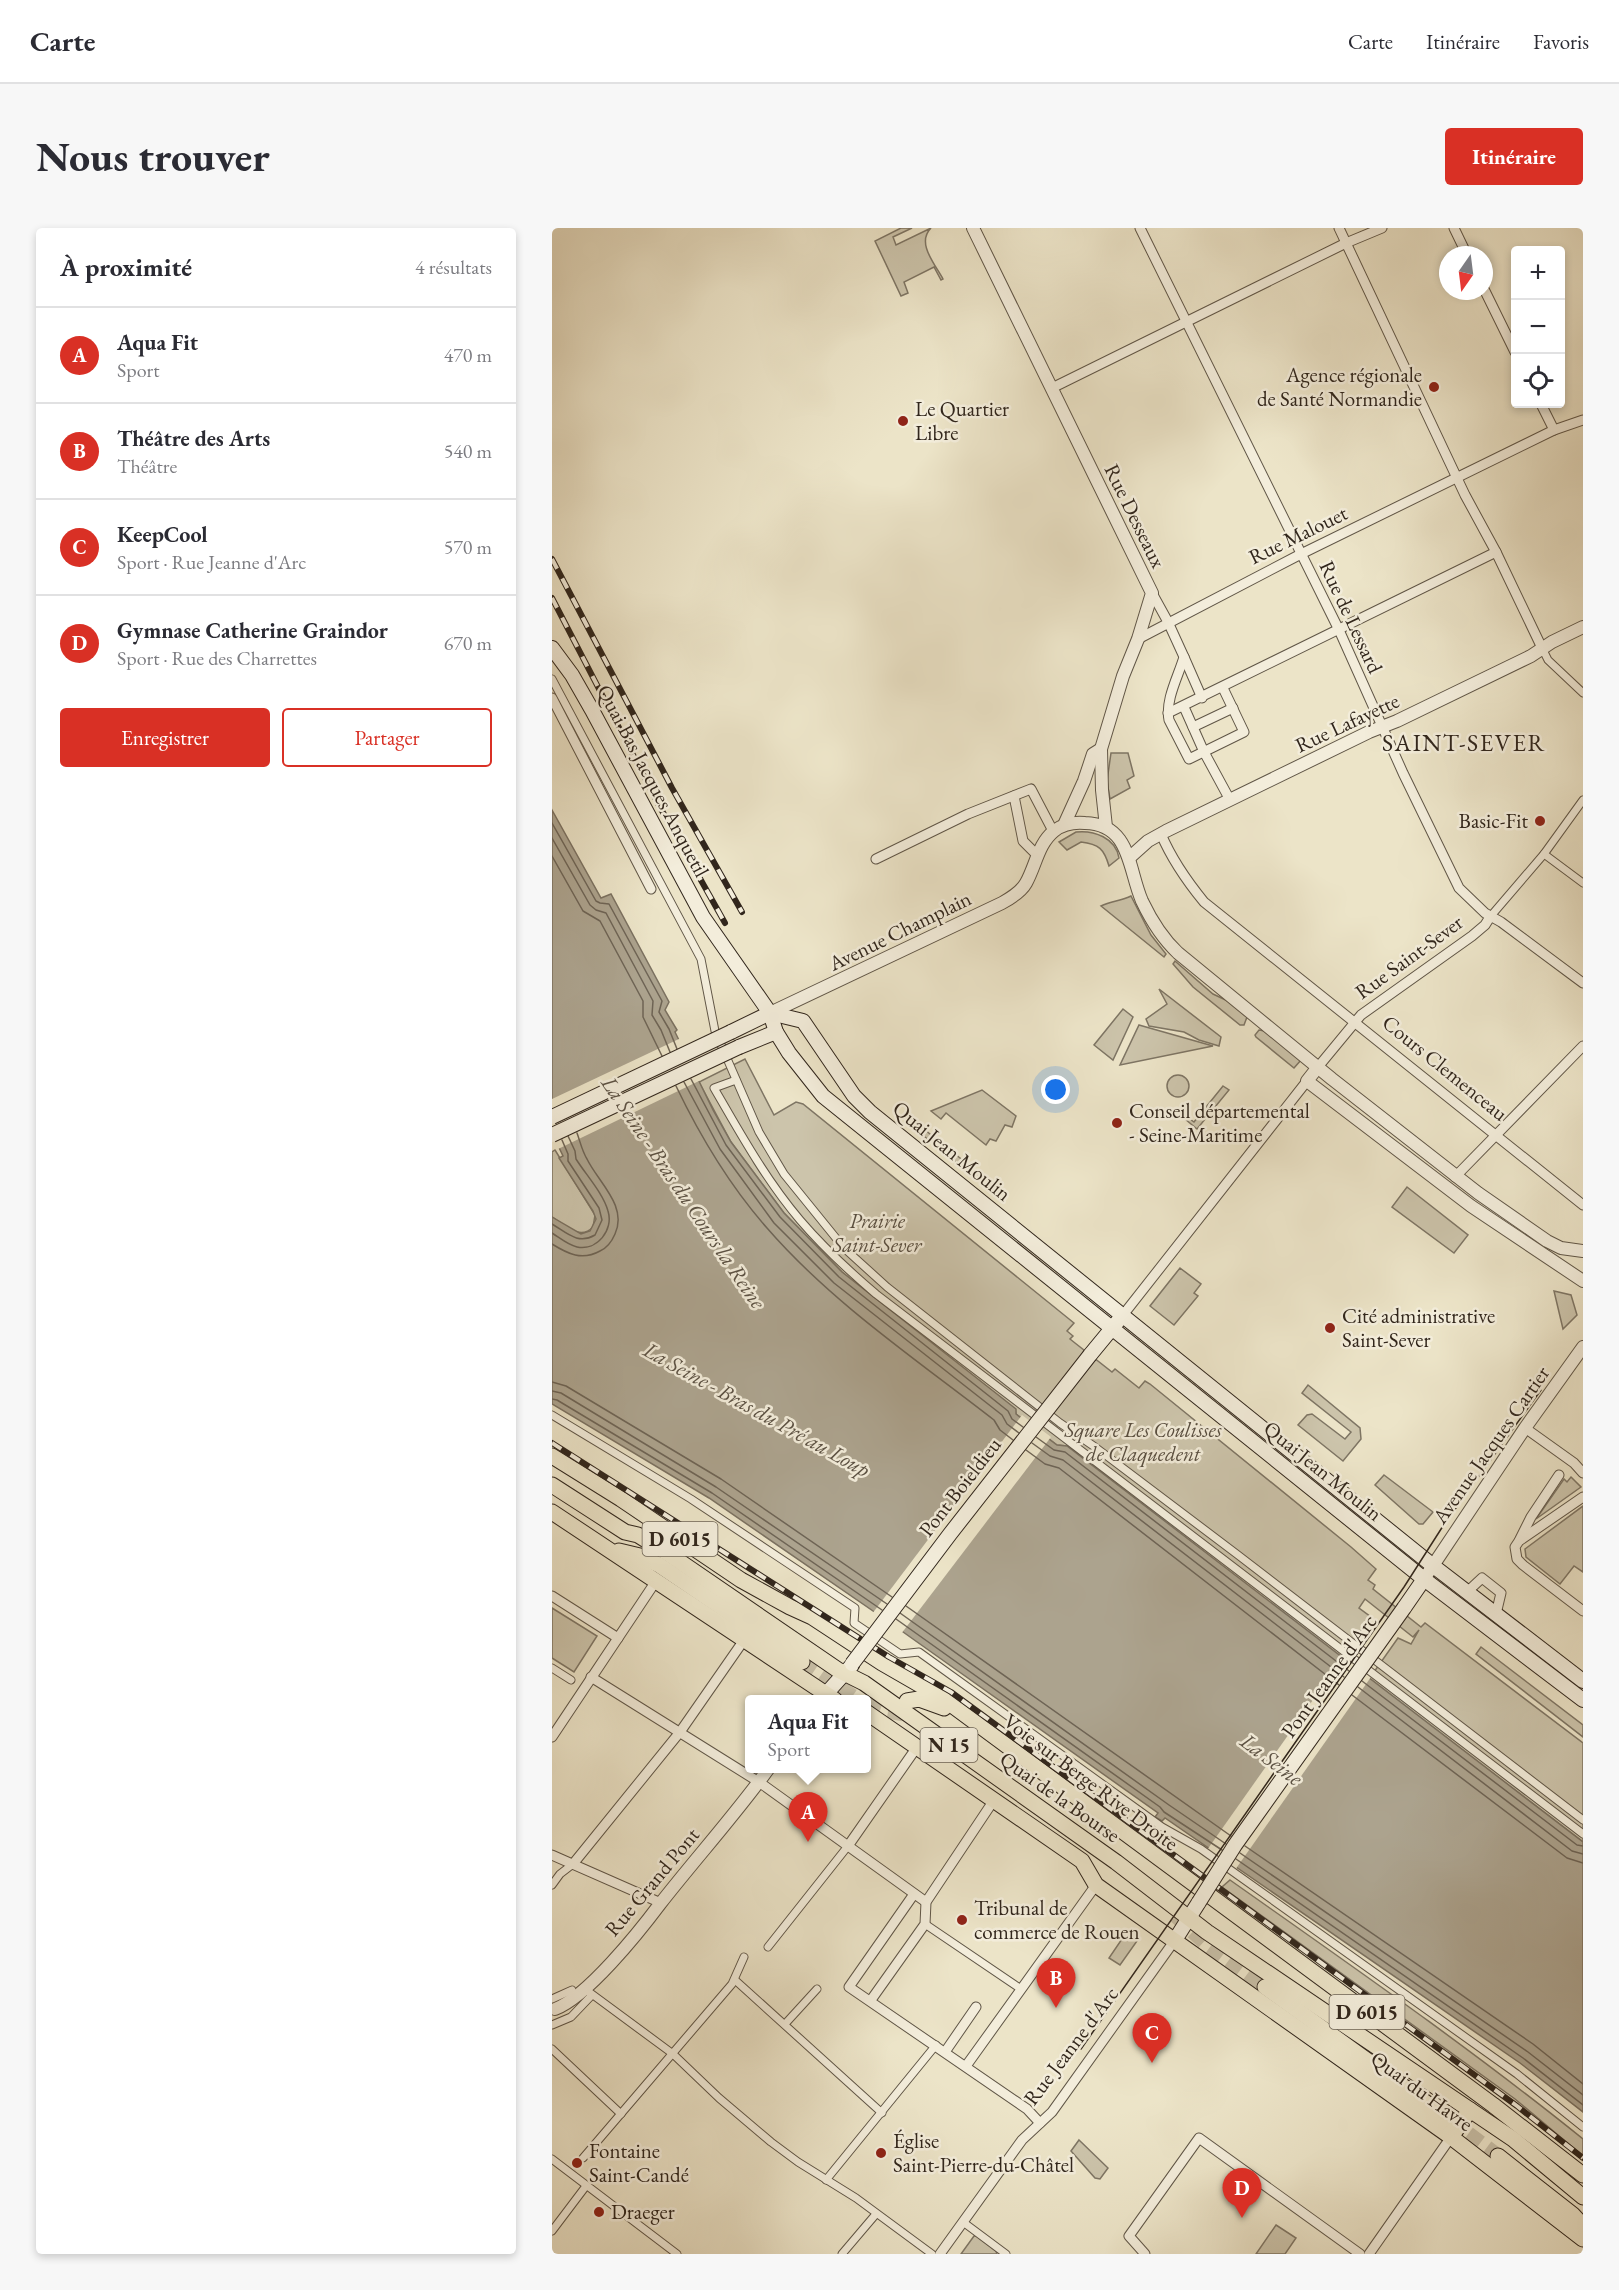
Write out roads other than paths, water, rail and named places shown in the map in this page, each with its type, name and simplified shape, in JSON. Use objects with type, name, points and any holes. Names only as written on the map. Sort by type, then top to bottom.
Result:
[{"type":"main road","name":"Quai Bas Jacques Anquetil","points":[[553,650],[572,675],[592,710],[694,900],[770,1013]]},
{"type":"main road","points":[[552,1118],[770,1013]]},
{"type":"main road","name":"Quai Jean Moulin","points":[[770,1013],[776,1032],[823,1096],[1424,1579],[1583,1700]]},
{"type":"main road","name":"Quai Jean Moulin","points":[[770,1013],[803,1021],[845,1083],[870,1112],[1432,1565],[1583,1681]]},
{"type":"main road","points":[[552,1135],[739,1047],[776,1032]]},
{"type":"main road","points":[[823,1096],[845,1083]]},
{"type":"main road","points":[[1048,1277],[1058,1263]]},
{"type":"main road","points":[[1112,1328],[1123,1315]]},
{"type":"main road","name":"Pont Boieldieu","points":[[829,1695],[950,1534],[1112,1328]]},
{"type":"main road","name":"Voie sur Berge Rive Droite","points":[[552,1455],[741,1580],[779,1602],[812,1617],[882,1663],[941,1697],[1483,2098],[1583,2175]]},
{"type":"main road","name":"D 6015","points":[[555,1489],[625,1532],[659,1565],[802,1662]]},
{"type":"main road","points":[[552,1512],[606,1548]]},
{"type":"main road","name":"D 6015","points":[[625,1532],[638,1534],[849,1669]]},
{"type":"main road","name":"D 6015","points":[[606,1548],[640,1556],[659,1565]]},
{"type":"main road","name":"D 6015","points":[[606,1548],[823,1695]]},
{"type":"main road","name":"Pont Jeanne d'Arc","points":[[1189,1918],[1235,1845],[1424,1579]]},
{"type":"main road","name":"Quai de la Bourse","points":[[849,1669],[864,1683],[1189,1918]]},
{"type":"main road","name":"D 6015","points":[[907,1701],[919,1699],[942,1707],[1018,1755]]},
{"type":"main road","name":"Quai de la Bourse","points":[[871,1715],[1082,1861],[1094,1882],[1174,1940]]},
{"type":"main road","points":[[1094,1882],[1109,1858]]},
{"type":"main road","name":"Rue Jeanne d'Arc","points":[[1174,1940],[1189,1918]]},
{"type":"main road","name":"Quai du Havre","points":[[1189,1918],[1513,2139],[1583,2197]]},
{"type":"main road","name":"Quai du Havre","points":[[1174,1940],[1451,2137],[1583,2239]]},
{"type":"main road","points":[[1217,1971],[1233,1949]]},
{"type":"main road","points":[[1235,1983],[1252,1962]]},
{"type":"main road","name":"D 6015","points":[[1265,1987],[1450,2120]]},
{"type":"main road","points":[[1451,2137],[1470,2110]]},
{"type":"main road","points":[[1498,2156],[1573,2215],[1583,2226]]},
{"type":"street","name":"Rue Desseaux","points":[[973,228],[1168,622],[1203,698]]},
{"type":"street","name":"Rue de Lessard","points":[[1140,228],[1338,630],[1459,888],[1490,916],[1583,983]]},
{"type":"street","points":[[1339,228],[1458,479],[1542,648],[1548,659],[1583,693]]},
{"type":"street","points":[[1052,387],[1346,243],[1382,228]]},
{"type":"street","points":[[1454,228],[1463,246]]},
{"type":"street","points":[[1489,300],[1511,344]]},
{"type":"street","points":[[1543,408],[1554,430]]},
{"type":"street","name":"Rue Malouet","points":[[1138,639],[1301,554],[1554,430],[1583,420]]},
{"type":"street","points":[[1168,713],[1203,698],[1496,552]]},
{"type":"street","points":[[1106,827],[1101,750],[1123,676],[1138,639],[1152,593]]},
{"type":"street","name":"Rue Lafayette","points":[[1129,858],[1161,834],[1531,656],[1583,627]]},
{"type":"street","points":[[1184,657],[1168,705],[1168,713],[1169,720],[1189,759],[1244,732],[1223,688]]},
{"type":"street","points":[[552,679],[700,959],[715,1031],[759,1132],[784,1174],[829,1231],[866,1269],[1060,1423],[1095,1447],[1583,1820]]},
{"type":"street","points":[[552,698],[651,889]]},
{"type":"street","points":[[1184,706],[1204,752],[1230,800]]},
{"type":"street","points":[[1193,727],[1233,708]]},
{"type":"street","points":[[1059,828],[1084,781],[1093,754],[1101,750]]},
{"type":"street","points":[[876,859],[968,814],[1031,789],[1059,828]]},
{"type":"street","points":[[1014,796],[1023,841],[1037,855]]},
{"type":"street","name":"Rue Saint-Sever","points":[[1123,1315],[1361,1014],[1485,925],[1490,916],[1544,854],[1583,800]]},
{"type":"street","points":[[1059,828],[1087,823],[1106,827],[1120,841],[1129,858],[1137,889],[1150,917],[1168,943],[1190,963],[1455,1177],[1547,1241],[1561,1248],[1583,1251]]},
{"type":"street","name":"Avenue Champlain","points":[[770,1013],[1015,895],[1026,884],[1037,855],[1059,828]]},
{"type":"street","name":"Cours Clemenceau","points":[[1161,834],[1171,857],[1186,881],[1204,902],[1583,1205]]},
{"type":"street","points":[[1544,854],[1583,883]]},
{"type":"street","points":[[1455,1177],[1583,1046]]},
{"type":"street","points":[[736,1080],[714,1088],[762,1170],[799,1219],[837,1260],[885,1302],[1583,1834]]},
{"type":"street","points":[[1307,1081],[1471,1206],[1583,1281]]},
{"type":"street","name":"Avenue Jacques Cartier","points":[[1424,1579],[1525,1428],[1583,1347]]},
{"type":"street","points":[[552,1415],[691,1499],[855,1608],[854,1623],[900,1654],[919,1652],[1162,1827],[1204,1852],[1516,2074],[1583,2127]]},
{"type":"street","points":[[1525,1428],[1574,1463],[1583,1473]]},
{"type":"street","points":[[1559,1475],[1531,1516],[1515,1547],[1517,1559],[1583,1611]]},
{"type":"street","points":[[1519,1541],[1583,1497]]},
{"type":"street","points":[[1467,1592],[1482,1578],[1501,1593],[1496,1614]]},
{"type":"street","points":[[552,1737],[580,1699],[591,1677],[656,1581]]},
{"type":"street","points":[[552,1596],[618,1638]]},
{"type":"street","points":[[552,1885],[560,1874],[573,1864],[680,1732],[744,1640]]},
{"type":"street","points":[[552,1668],[571,1680]]},
{"type":"street","points":[[591,1677],[759,1782],[926,1902]]},
{"type":"street","points":[[768,1947],[848,1846],[917,1747]]},
{"type":"street","name":"Rue Grand Pont","points":[[553,2004],[565,2006],[583,1992],[650,1919],[765,1773]]},
{"type":"street","points":[[871,2000],[925,1924],[926,1902],[994,1800]]},
{"type":"street","points":[[552,1855],[661,1903]]},
{"type":"street","points":[[966,2066],[1094,1882]]},
{"type":"street","points":[[914,1894],[849,1987],[1027,2109],[1040,2123]]},
{"type":"street","points":[[925,1924],[1021,1989]]},
{"type":"street","name":"Rue Jeanne d'Arc","points":[[940,2254],[1022,2140],[1046,2120],[1058,2105],[1174,1940]]},
{"type":"street","points":[[583,2158],[735,1980],[744,1958]]},
{"type":"street","points":[[735,1980],[882,2113]]},
{"type":"street","points":[[787,2026],[817,1989]]},
{"type":"street","points":[[583,1992],[673,2054],[719,2098],[771,2142],[856,2198],[932,2254]]},
{"type":"street","name":"Rue Grand Pont","points":[[552,2025],[571,2017],[583,1992]]},
{"type":"street","points":[[945,2052],[976,2007]]},
{"type":"street","points":[[826,2180],[936,2045]]},
{"type":"street","points":[[552,2049],[621,2114]]},
{"type":"street","points":[[1369,2254],[1451,2137]]},
{"type":"street","points":[[1145,2254],[1129,2236],[1199,2138],[1360,2254]]},
{"type":"street","points":[[552,2159],[571,2171],[586,2186],[677,2254]]},
{"type":"street","points":[[552,2231],[586,2186]]},
{"type":"street","points":[[842,2254],[876,2214]]},
{"type":"street","points":[[963,2222],[1006,2254]]},
{"type":"water","points":[[552,810],[601,898],[611,894],[669,1002],[665,1010],[731,1142],[784,1213],[842,1272],[1016,1409],[1016,1414],[1057,1445],[1067,1446],[1583,1842],[1583,2112],[1520,2063],[1165,1818],[1162,1821],[1155,1817],[1158,1813],[889,1622],[709,1498],[552,1404],[552,1217],[581,1234],[590,1231],[596,1219],[559,1158],[563,1156],[552,1133]]},
{"type":"tunnel","points":[[802,1662],[851,1695]]},
{"type":"tunnel","points":[[871,1707],[910,1715]]},
{"type":"tunnel","points":[[1176,1916],[1204,1942],[1265,1987]]},
{"type":"tunnel","points":[[1450,2120],[1498,2156]]},
{"type":"tunnel","points":[[573,2168],[583,2158]]},
{"type":"tram line","points":[[1081,2049],[1404,1587],[1443,1526],[1541,1390]]},
{"type":"railway","points":[[552,559],[672,788],[742,912]]},
{"type":"railway","points":[[552,598],[661,809],[725,923]]},
{"type":"railway","points":[[552,1443],[889,1657],[951,1692],[1517,2106],[1583,2158]]},
{"type":"place","name":"Agence régionale de Santé Normandie","points":[[1434,387]]},
{"type":"place","name":"Le Quartier Libre","points":[[903,421]]},
{"type":"place","name":"Basic-Fit","points":[[1540,821]]},
{"type":"place","name":"Conseil départemental - Seine-Maritime","points":[[1117,1123]]},
{"type":"place","name":"Cité administrative Saint-Sever","points":[[1330,1328]]},
{"type":"place","name":"Aqua Fit","points":[[808,1842]]},
{"type":"place","name":"Tribunal de commerce de Rouen","points":[[962,1920]]},
{"type":"place","name":"Théâtre des Arts","points":[[1056,2008]]},
{"type":"place","name":"KeepCool","points":[[1152,2063]]},
{"type":"place","name":"Église Saint-Pierre-du-Châtel","points":[[881,2153]]},
{"type":"place","name":"Fontaine Saint-Candé","points":[[577,2163]]},
{"type":"place","name":"Draeger","points":[[599,2212]]},
{"type":"place","name":"Gymnase Catherine Graindor","points":[[1242,2218]]},
{"type":"district","name":"SAINT-SEVER","points":[[1464,743]]},
{"type":"water label","name":"La Seine - Bras du Cours la Reine","points":[[684,1192]]},
{"type":"water label","name":"La Seine - Bras du Pré au Loup","points":[[757,1409]]},
{"type":"water label","name":"La Seine","points":[[1272,1759]]},
{"type":"park label","name":"Prairie Saint-Sever","points":[[877,1233]]},
{"type":"park label","name":"Square Les Coulisses de Claquedent","points":[[1143,1442]]}]
